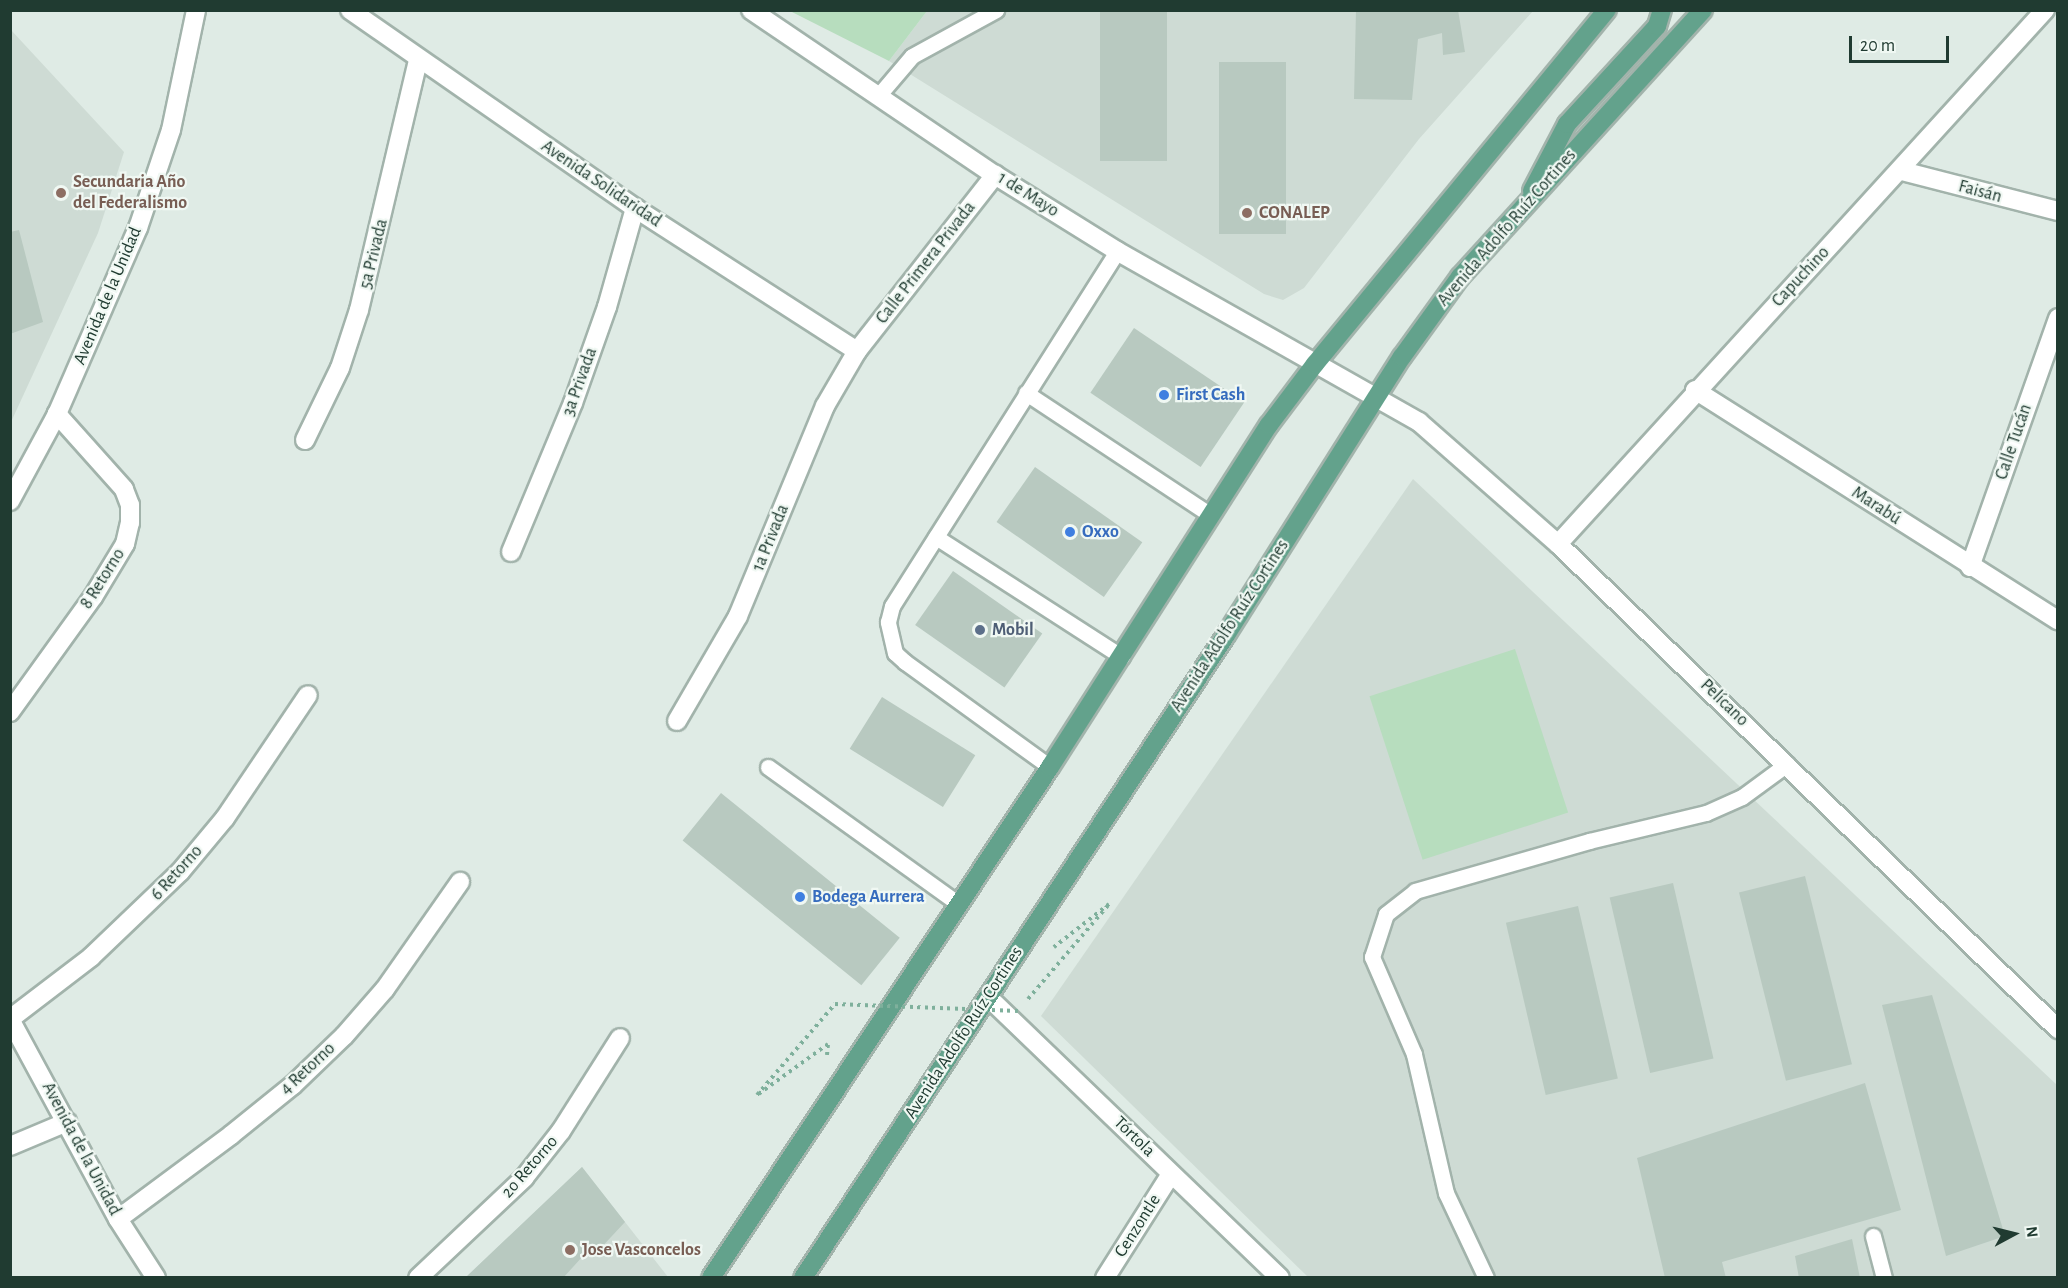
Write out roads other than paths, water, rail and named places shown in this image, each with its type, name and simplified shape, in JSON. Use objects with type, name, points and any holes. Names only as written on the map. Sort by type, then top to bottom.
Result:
[{"type":"main road","points":[[711,1278],[1122,657],[1210,515],[1314,364],[1607,10]]},
{"type":"main road","points":[[1528,201],[1542,166],[1567,124],[1658,26],[1662,10]]},
{"type":"main road","name":"Avenida Adolfo Ruíz Cortines","points":[[803,1278],[1226,635],[1373,398],[1460,277],[1703,10]]},
{"type":"street","name":"Avenida de la Unidad","points":[[10,501],[57,414],[138,228],[171,130],[196,10]]},
{"type":"street","name":"Avenida Solidaridad","points":[[350,10],[418,61],[635,208],[857,351]]},
{"type":"street","name":"1 de Mayo","points":[[751,10],[995,175],[1117,251],[1373,398]]},
{"type":"street","name":"Capuchino","points":[[1558,544],[1695,390],[1902,171],[2044,10]]},
{"type":"street","name":"5a Privada","points":[[305,440],[340,368],[359,310],[418,61]]},
{"type":"street","name":"Faisán","points":[[1902,171],[2058,211]]},
{"type":"street","name":"Calle Primera Privada","points":[[857,351],[995,175]]},
{"type":"street","name":"3a Privada","points":[[511,552],[573,404],[607,307],[635,208]]},
{"type":"street","name":"Calle Tucán","points":[[1970,567],[2058,318]]},
{"type":"street","name":"1a Privada","points":[[677,721],[738,616],[825,406],[857,351]]},
{"type":"street","name":"Marabú","points":[[1695,390],[1970,567],[2058,620]]},
{"type":"street","name":"Pelícano","points":[[1373,398],[1419,422],[1558,544],[2058,1029]]},
{"type":"street","name":"8 Retorno","points":[[10,712],[93,597],[125,544],[130,523],[130,505],[124,489],[57,414]]},
{"type":"street","name":"6 Retorno","points":[[10,1019],[99,950],[180,872],[225,818],[308,695]]},
{"type":"street","name":"4 Retorno","points":[[118,1219],[240,1128],[344,1036],[385,989],[460,882]]},
{"type":"street","name":"Tórtola","points":[[988,997],[1280,1278]]},
{"type":"street","name":"Avenida de la Unidad","points":[[10,1019],[118,1219],[156,1278]]},
{"type":"street","name":"2o Retorno","points":[[417,1278],[524,1178],[561,1131],[620,1038]]},
{"type":"street","points":[[10,1146],[67,1122]]},
{"type":"street","name":"Cenzontle","points":[[1105,1278],[1171,1174]]},
{"type":"lane","points":[[878,96],[912,56],[996,10]]},
{"type":"lane","points":[[1050,767],[895,653],[888,622],[892,606],[1117,251]]},
{"type":"lane","points":[[1026,393],[1210,515]]},
{"type":"lane","points":[[936,537],[1122,657]]},
{"type":"lane","points":[[1486,1278],[1446,1193],[1414,1054],[1372,957],[1386,914],[1415,891],[1589,841],[1706,813],[1742,797],[1787,764]]},
{"type":"lane","points":[[768,767],[959,904]]},
{"type":"lane","points":[[1873,1236],[1884,1278]]},
{"type":"place","name":"Secundaria Año del Federalismo","points":[[61,193]]},
{"type":"place","name":"CONALEP","points":[[1247,213]]},
{"type":"place","name":"First Cash","points":[[1164,395]]},
{"type":"place","name":"Oxxo","points":[[1070,532]]},
{"type":"place","name":"Mobil","points":[[980,630]]},
{"type":"place","name":"Bodega Aurrera","points":[[800,897]]},
{"type":"place","name":"Jose Vasconcelos","points":[[570,1250]]}]
